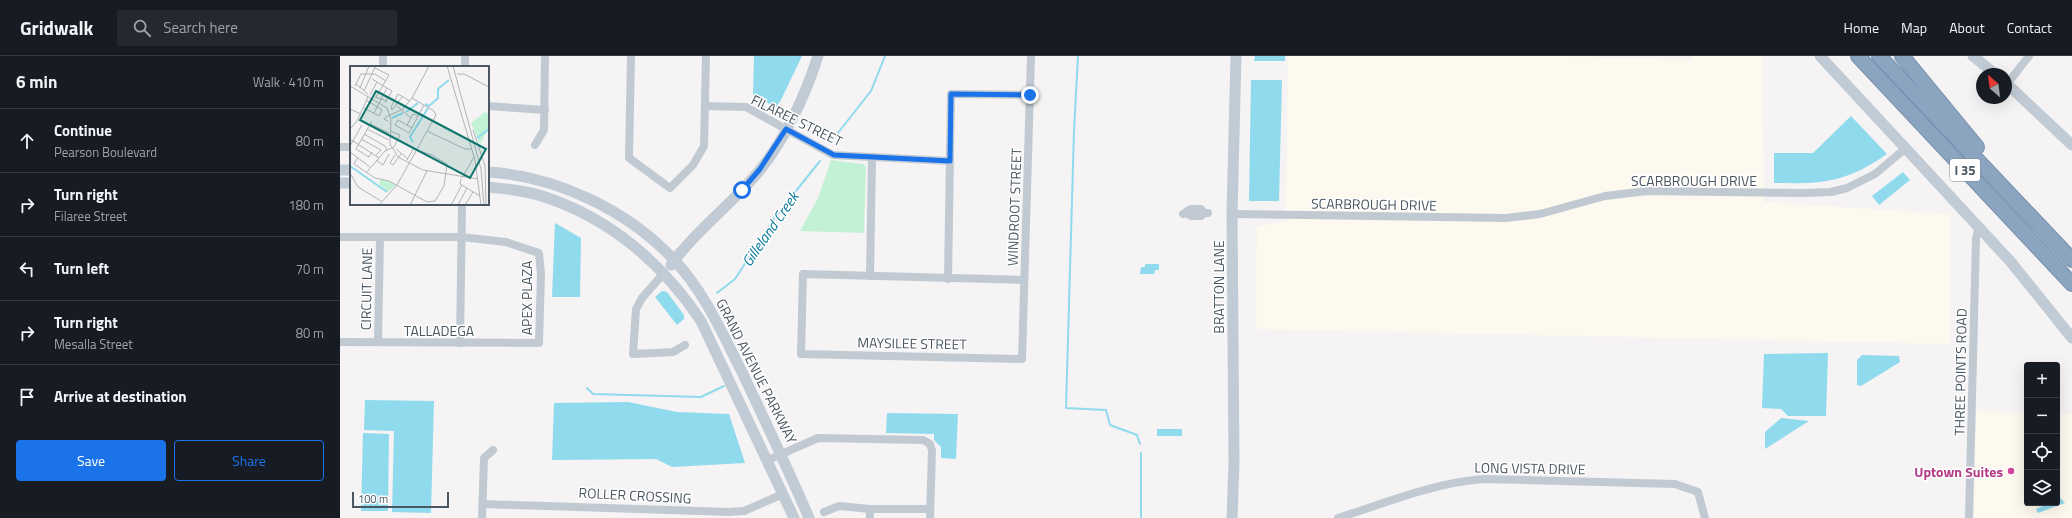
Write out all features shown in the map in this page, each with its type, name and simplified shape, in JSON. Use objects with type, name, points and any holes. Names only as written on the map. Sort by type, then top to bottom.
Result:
[{"type":"highway","name":"I 35","points":[[1858,56],[2072,284]]},
{"type":"highway","name":"I 35","points":[[1879,56],[2072,260]]},
{"type":"highway","points":[[1902,56],[1987,159],[2027,212]]},
{"type":"street","points":[[535,145],[544,130],[545,56]]},
{"type":"street","points":[[631,56],[628,158],[670,188],[693,166],[704,146],[706,56]]},
{"type":"street","points":[[685,345],[674,352],[633,354],[636,309],[642,298],[675,261],[681,251],[742,190],[760,169],[786,129],[801,102],[818,56]]},
{"type":"street","name":"WINDROOT STREET","points":[[1022,359],[1031,56]]},
{"type":"street","name":"BRATTON LANE","points":[[1232,518],[1234,462],[1232,214],[1236,56]]},
{"type":"street","points":[[1820,56],[1979,226],[2010,261],[2072,338]]},
{"type":"street","points":[[1973,56],[1988,68]]},
{"type":"street","points":[[2012,77],[2029,56]]},
{"type":"street","points":[[2012,88],[2072,145]]},
{"type":"street","points":[[948,279],[951,94],[1030,95]]},
{"type":"street","points":[[489,106],[545,110]]},
{"type":"street","name":"FILAREE STREET","points":[[705,106],[746,107],[834,155],[950,161]]},
{"type":"street","name":"SCARBROUGH DRIVE","points":[[1232,214],[1506,218],[1540,214],[1605,196],[1640,191],[1816,193],[1847,188],[1861,182],[1886,167],[1906,148]]},
{"type":"street","points":[[872,158],[870,276],[1024,280]]},
{"type":"street","name":"GRAND AVENUE PARKWAY","points":[[489,172],[502,173],[554,185],[590,198],[624,217],[675,261],[710,307],[781,454],[810,518]]},
{"type":"street","name":"GRAND AVENUE PARKWAY","points":[[489,187],[547,197],[586,214],[621,236],[664,273],[685,298],[701,321],[768,460],[794,518]]},
{"type":"street","points":[[460,343],[462,205]]},
{"type":"street","points":[[1185,213],[1191,209],[1201,209],[1206,213]]},
{"type":"street","name":"THREE POINTS ROAD","points":[[1969,518],[1976,238],[1979,226]]},
{"type":"street","points":[[340,237],[461,237]]},
{"type":"street","name":"CIRCUIT LANE","points":[[378,342],[380,237]]},
{"type":"street","name":"APEX PLAZA","points":[[461,237],[506,242],[539,253],[542,274],[539,343]]},
{"type":"street","name":"MAYSILEE STREET","points":[[870,276],[803,274],[801,354],[1022,359]]},
{"type":"street","name":"TALLADEGA","points":[[340,342],[539,343]]},
{"type":"street","points":[[768,460],[818,438],[922,440],[930,444],[932,450],[930,518]]},
{"type":"street","points":[[482,518],[484,458],[493,450]]},
{"type":"street","name":"LONG VISTA DRIVE","points":[[1338,518],[1431,488],[1458,481],[1483,479],[1675,484],[1698,492],[1706,518]]},
{"type":"street","name":"ROLLER CROSSING","points":[[482,504],[729,512],[744,511],[783,494]]},
{"type":"street","points":[[824,512],[839,506],[870,509],[930,509]]},
{"type":"street","points":[[870,509],[870,518]]},
{"type":"shaded area","points":[[1288,56],[1568,56],[1691,60],[1691,56],[1762,56],[1764,202],[1950,214],[1950,344],[1256,329],[1257,227],[1286,221]]},
{"type":"shaded area","points":[[1976,411],[2024,413],[2024,506],[2060,506],[2060,414],[2072,414],[2072,518],[1974,518]]},
{"type":"green space","points":[[831,160],[863,164],[866,167],[864,233],[800,231],[818,198]]},
{"type":"water","points":[[754,56],[802,56],[781,100],[776,107],[753,96]]},
{"type":"water","points":[[1255,56],[1285,56],[1285,61],[1254,61]]},
{"type":"water","points":[[1251,80],[1282,80],[1279,201],[1249,201]]},
{"type":"water","points":[[1851,116],[1887,154],[1859,171],[1833,180],[1806,183],[1774,183],[1774,153],[1813,153]]},
{"type":"water","points":[[1903,172],[1910,180],[1879,205],[1872,196]]},
{"type":"water","points":[[555,223],[581,238],[580,297],[552,297]]},
{"type":"water","points":[[1145,264],[1159,264],[1159,270],[1155,270],[1154,274],[1140,274],[1141,267],[1145,267]]},
{"type":"water","points":[[662,291],[667,292],[684,315],[684,319],[677,325],[655,297]]},
{"type":"water","points":[[1828,353],[1826,416],[1788,416],[1781,409],[1762,408],[1764,354]]},
{"type":"water","points":[[1862,355],[1899,356],[1900,362],[1861,386],[1857,385],[1857,360]]},
{"type":"water","points":[[365,400],[434,401],[431,513],[392,512],[394,431],[364,430]]},
{"type":"water","points":[[628,402],[677,412],[729,414],[745,463],[672,467],[656,459],[552,460],[554,403]]},
{"type":"water","points":[[887,413],[958,414],[956,459],[941,458],[941,447],[934,440],[934,434],[886,433]]},
{"type":"water","points":[[1781,418],[1809,421],[1765,449],[1765,432]]},
{"type":"water","points":[[1157,429],[1182,429],[1182,436],[1157,436]]},
{"type":"water","points":[[363,433],[389,434],[388,511],[361,511]]},
{"type":"water","points":[[2060,497],[2065,503],[2060,505]]},
{"type":"water","points":[[2043,506],[2057,506],[2038,513],[2036,509]]},
{"type":"waterway","name":"Gilleland Creek","points":[[830,143],[871,91],[885,56]]},
{"type":"waterway","points":[[1078,56],[1074,131],[1066,408],[1106,410],[1110,425],[1137,435],[1140,444]]},
{"type":"waterway","name":"Gilleland Creek","points":[[717,293],[735,279],[775,217],[820,161]]},
{"type":"waterway","points":[[587,388],[593,394],[701,397],[724,386]]},
{"type":"waterway","points":[[1141,453],[1141,518]]},
{"type":"place","name":"Uptown Suites","points":[[2011,471]]},
{"type":"route","points":[[742,190],[760,169],[786,129],[821,150],[834,155],[846,157],[882,157],[950,161],[951,94],[1030,95]]}]
